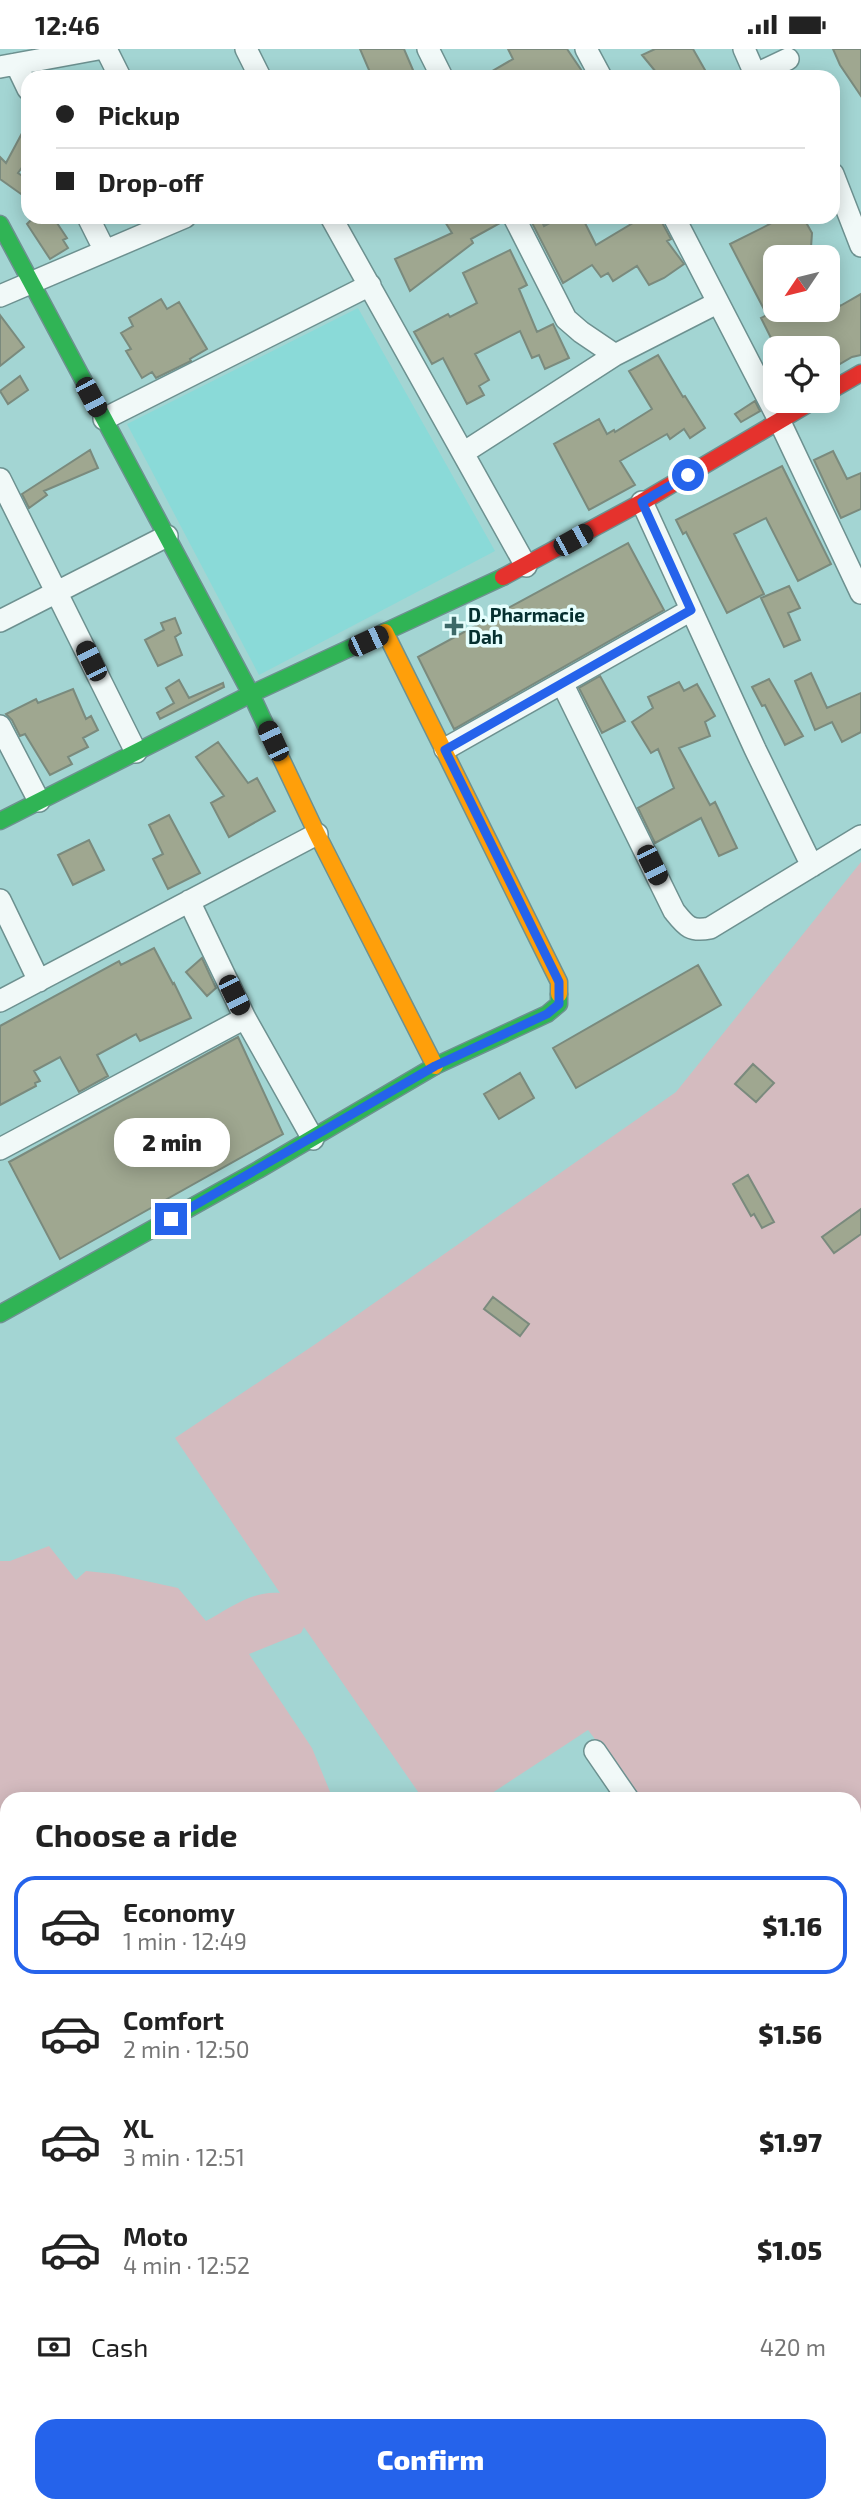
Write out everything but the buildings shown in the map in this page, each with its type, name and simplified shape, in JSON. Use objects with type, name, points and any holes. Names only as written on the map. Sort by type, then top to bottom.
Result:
[{"type":"street","points":[[8,66],[98,49]]},
{"type":"street","points":[[106,49],[116,70]]},
{"type":"street","points":[[246,49],[256,70]]},
{"type":"street","points":[[428,49],[438,70]]},
{"type":"street","points":[[586,49],[597,70]]},
{"type":"street","points":[[744,49],[750,70]]},
{"type":"street","points":[[769,70],[791,62]]},
{"type":"street","points":[[8,66],[21,81]]},
{"type":"street","points":[[840,188],[857,223],[861,246]]},
{"type":"street","points":[[0,224],[251,694],[317,834],[435,1066]]},
{"type":"street","points":[[92,224],[105,251]]},
{"type":"street","points":[[0,296],[169,224]]},
{"type":"street","points":[[335,224],[526,566]]},
{"type":"street","points":[[518,224],[566,319],[581,333],[615,355]]},
{"type":"street","points":[[678,224],[779,420],[861,593]]},
{"type":"street","points":[[104,419],[370,285]]},
{"type":"street","points":[[463,453],[615,355],[717,303]]},
{"type":"street","points":[[840,385],[861,373]]},
{"type":"street","points":[[0,821],[251,694],[526,566],[642,502],[792,413]]},
{"type":"street","points":[[0,479],[136,752]]},
{"type":"street","points":[[642,502],[811,866]]},
{"type":"street","points":[[0,621],[167,536]]},
{"type":"street","points":[[445,750],[691,610]]},
{"type":"street","points":[[0,1314],[313,1139],[435,1066],[547,1014],[559,1004],[559,982],[386,632]]},
{"type":"street","points":[[562,683],[674,911],[685,925],[697,931],[710,929],[861,836]]},
{"type":"street","points":[[0,726],[39,801]]},
{"type":"street","points":[[0,1001],[317,834]]},
{"type":"street","points":[[0,900],[39,981]]},
{"type":"street","points":[[189,901],[245,1018],[313,1139]]},
{"type":"street","points":[[0,1149],[245,1018]]},
{"type":"street","points":[[595,1751],[623,1792]]},
{"type":"shaded area","points":[[358,308],[495,551],[259,675],[127,424]]},
{"type":"shaded area","points":[[861,862],[861,1792],[636,1792],[588,1730],[494,1792],[418,1792],[304,1627],[301,1633],[249,1654],[312,1748],[330,1792],[0,1792],[0,1561],[10,1561],[49,1546],[76,1580],[86,1571],[114,1574],[178,1588],[206,1621],[251,1597],[280,1593],[175,1438],[317,1343],[676,1092]]},
{"type":"traffic: fast","points":[[0,224],[251,694],[279,754]]},
{"type":"traffic: fast","points":[[0,821],[251,694],[503,577]]},
{"type":"traffic: fast","points":[[0,1314],[258,1170],[435,1066],[547,1014],[559,1004],[559,994]]},
{"type":"traffic: slow","points":[[385,632],[559,982],[559,994]]},
{"type":"traffic: slow","points":[[279,754],[435,1066]]},
{"type":"traffic: jam","points":[[840,385],[861,373]]},
{"type":"traffic: jam","points":[[503,577],[642,502],[793,413]]},
{"type":"place","name":"D. Pharmacie Dah","points":[[454,626]]},
{"type":"route","points":[[171,1219],[435,1066],[547,1014],[559,1004],[559,982],[445,750],[691,610],[642,502],[688,475]]}]
